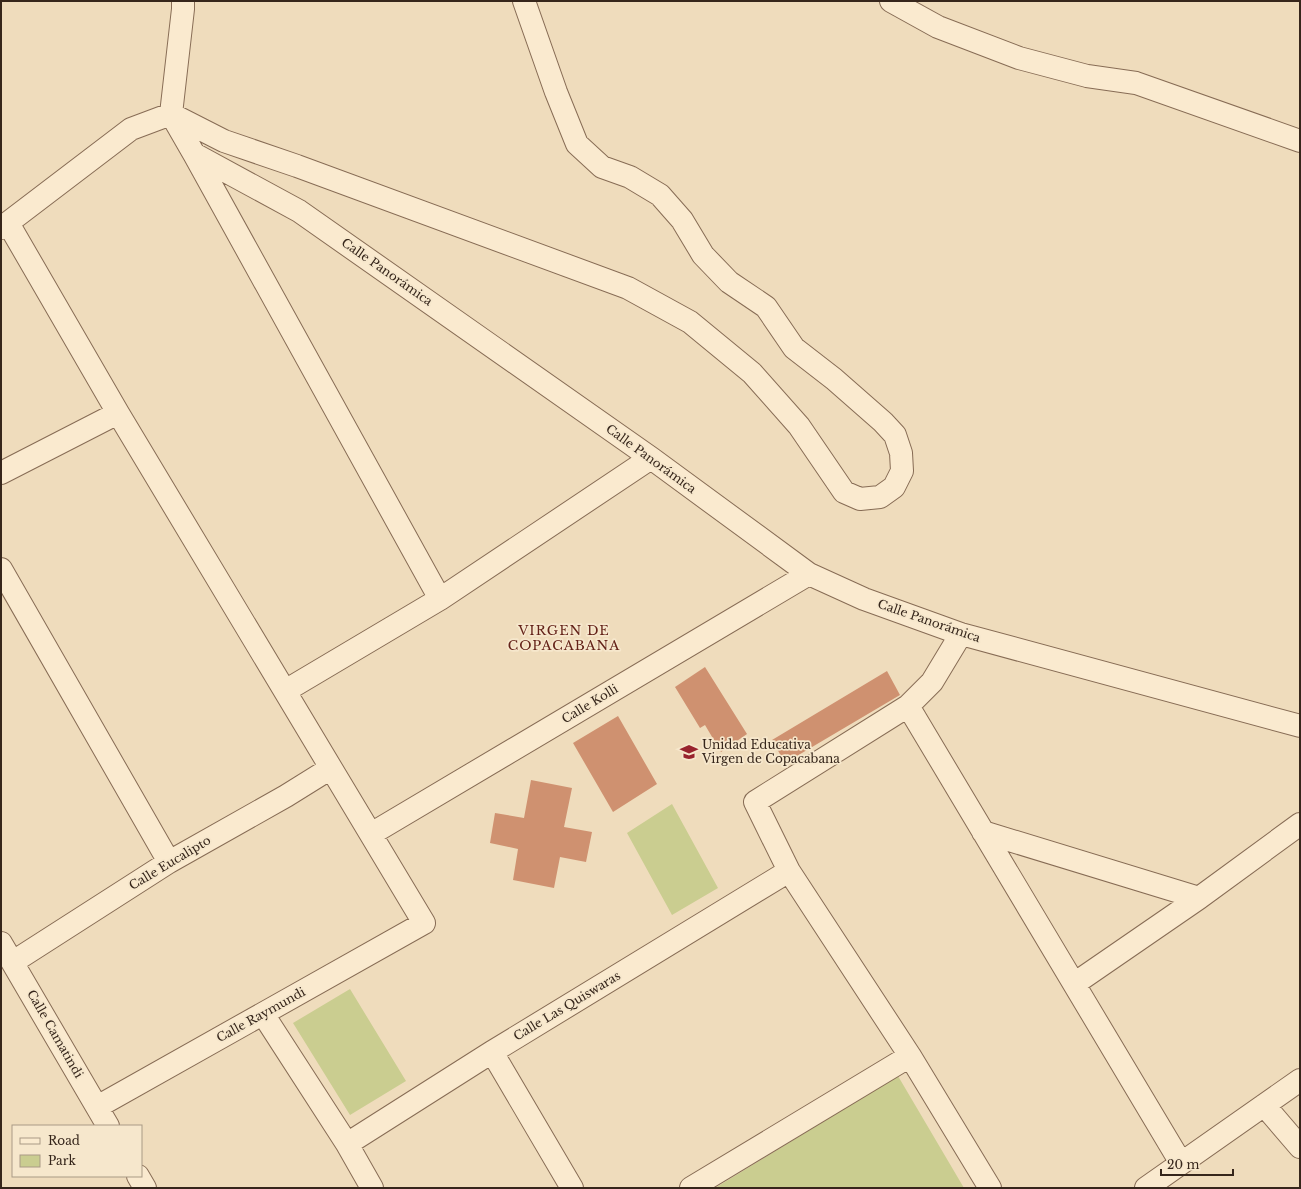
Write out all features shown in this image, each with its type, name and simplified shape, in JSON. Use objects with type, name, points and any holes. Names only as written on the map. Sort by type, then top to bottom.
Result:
[{"type":"street","points":[[183,1],[171,114],[440,600]]},
{"type":"street","points":[[371,834],[4,226],[131,129],[171,114],[224,141],[297,166],[628,288],[690,322],[752,373],[799,426],[844,492],[860,499],[880,497],[894,487],[902,471],[901,453],[895,435],[884,422],[834,379],[794,348],[766,307],[729,282],[704,255],[682,220],[660,195],[630,177],[602,167],[577,144],[556,92],[524,1]]},
{"type":"street","points":[[891,1],[938,27],[1019,58],[1087,76],[1136,83],[1300,141]]},
{"type":"street","name":"Calle Panorámica","points":[[194,154],[299,211],[651,458],[809,574],[864,600],[961,634],[1300,726]]},
{"type":"street","points":[[1,473],[118,413]]},
{"type":"street","points":[[285,691],[440,600],[651,458]]},
{"type":"street","points":[[1,569],[169,862]]},
{"type":"street","name":"Calle Kolli","points":[[371,834],[809,574]]},
{"type":"street","points":[[961,634],[932,682],[908,706],[754,802],[789,871],[910,1056],[990,1188]]},
{"type":"street","points":[[908,706],[1181,1163]]},
{"type":"street","name":"Calle Eucalipto","points":[[12,962],[169,862],[286,796],[331,768]]},
{"type":"street","points":[[1074,984],[1199,898],[1300,824]]},
{"type":"street","points":[[982,832],[1199,898]]},
{"type":"street","name":"Calle Raymundi","points":[[97,1107],[424,924],[371,834]]},
{"type":"street","name":"Calle Las Quiswaras","points":[[347,1144],[492,1052],[789,871]]},
{"type":"street","name":"Calle Camatindi","points":[[1,943],[107,1125]]},
{"type":"street","points":[[263,1014],[347,1144],[372,1188]]},
{"type":"street","points":[[492,1052],[572,1188]]},
{"type":"street","points":[[691,1188],[910,1056]]},
{"type":"street","points":[[1146,1188],[1300,1080]]},
{"type":"street","points":[[1264,1105],[1300,1147]]},
{"type":"street","points":[[139,1177],[145,1188]]},
{"type":"green space","points":[[672,804],[718,888],[672,915],[627,833]]},
{"type":"green space","points":[[350,989],[406,1081],[350,1115],[293,1023]]},
{"type":"green space","points":[[898,1076],[964,1188],[715,1188]]},
{"type":"building","points":[[705,667],[747,734],[721,752],[705,725],[700,728],[675,687]]},
{"type":"building","points":[[887,671],[900,695],[785,763],[772,740]]},
{"type":"building","points":[[618,716],[657,784],[613,812],[573,743]]},
{"type":"building","points":[[531,780],[572,788],[564,827],[592,832],[586,862],[560,857],[554,888],[513,880],[518,849],[490,843],[495,813],[524,818]]},
{"type":"place","name":"Unidad Educativa Virgen de Copacabana","points":[[689,752]]},
{"type":"district","name":"VIRGEN DE COPACABANA","points":[[564,638]]}]
